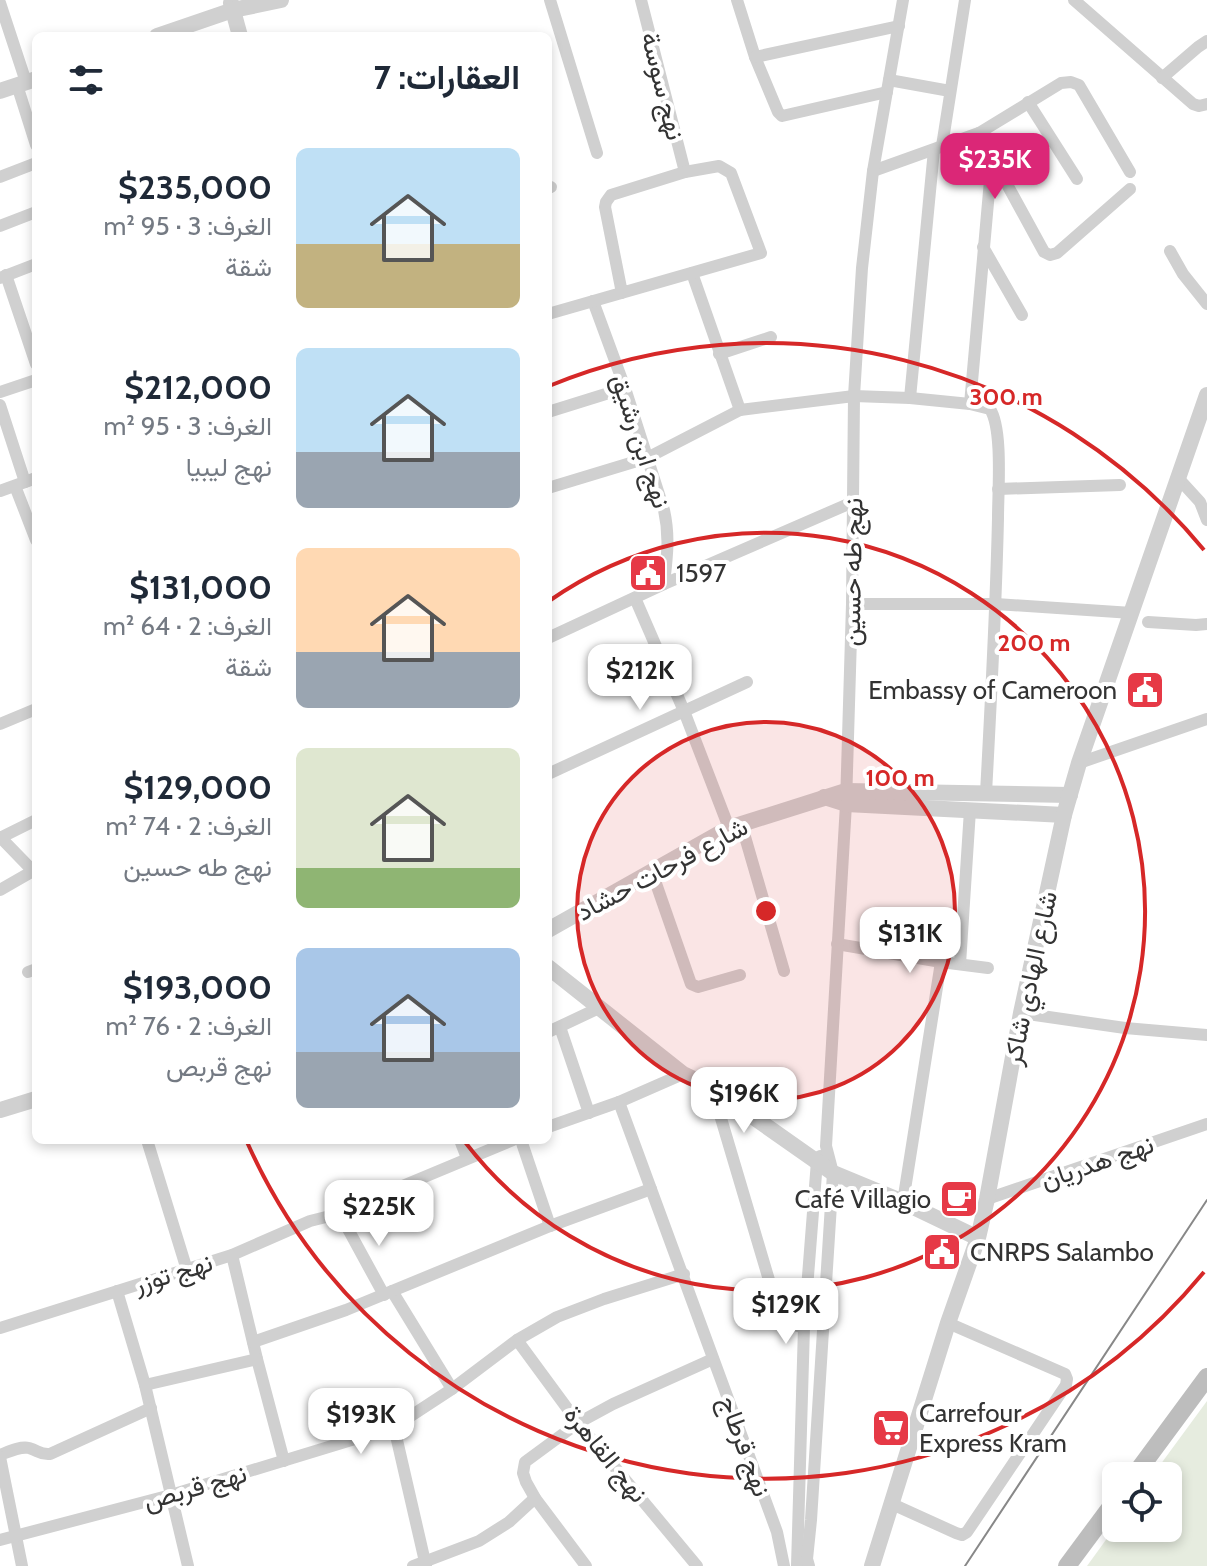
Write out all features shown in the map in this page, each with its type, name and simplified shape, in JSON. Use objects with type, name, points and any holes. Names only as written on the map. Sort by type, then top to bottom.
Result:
[{"type":"main road","points":[[1144,1462],[1207,1377]]},
{"type":"main road","points":[[1067,1566],[1102,1519]]},
{"type":"street","points":[[167,32],[231,5],[281,0]]},
{"type":"street","points":[[550,0],[597,153]]},
{"type":"street","name":"نهج سوسة","points":[[641,0],[685,172]]},
{"type":"street","points":[[737,0],[755,57],[782,116],[888,86],[950,91]]},
{"type":"street","name":"نهج طه حسين","points":[[802,1563],[811,1520],[833,1173],[826,1146],[846,798],[854,396],[862,268],[873,171],[903,0]]},
{"type":"street","points":[[910,398],[938,148],[965,0]]},
{"type":"street","points":[[1074,0],[1193,104],[1207,104]]},
{"type":"street","points":[[0,3],[27,82],[32,117]]},
{"type":"street","points":[[231,5],[239,32]]},
{"type":"street","points":[[755,57],[899,26]]},
{"type":"street","points":[[1162,78],[1207,41]]},
{"type":"street","points":[[0,91],[27,82]]},
{"type":"street","points":[[873,171],[979,133],[1061,83],[1071,82],[1079,85],[1130,172]]},
{"type":"street","points":[[1028,102],[1077,179]]},
{"type":"street","points":[[979,133],[1044,252],[1050,255],[1057,253],[1130,189]]},
{"type":"street","points":[[970,404],[992,158]]},
{"type":"street","points":[[0,177],[32,165]]},
{"type":"street","points":[[552,313],[593,301],[622,293],[692,273],[761,253],[731,173],[719,166],[685,172],[611,195],[605,207],[622,293]]},
{"type":"street","points":[[0,226],[32,214]]},
{"type":"street","points":[[983,247],[1022,315]]},
{"type":"street","points":[[1170,251],[1183,274],[1207,304]]},
{"type":"street","points":[[32,266],[3,277],[32,353]]},
{"type":"street","points":[[692,273],[740,410]]},
{"type":"street","name":"نهج ابن رشيق","points":[[593,301],[664,510],[669,546],[664,584]]},
{"type":"street","points":[[719,354],[771,337]]},
{"type":"street","points":[[0,392],[32,381]]},
{"type":"street","points":[[552,411],[625,388]]},
{"type":"street","name":"شارع الهادي شاكر","points":[[872,1566],[948,1323],[978,1238],[1021,1013],[1064,815],[1079,763],[1207,395]]},
{"type":"street","points":[[552,487],[647,458],[740,410],[854,396],[910,398],[990,409],[997,424],[998,489],[996,604],[986,793]]},
{"type":"street","points":[[0,405],[25,482],[32,519]]},
{"type":"street","points":[[1179,479],[1204,499],[1207,520]]},
{"type":"street","points":[[0,491],[25,482]]},
{"type":"street","points":[[998,489],[1120,485]]},
{"type":"street","points":[[552,636],[853,502]]},
{"type":"street","points":[[635,598],[735,825],[784,971]]},
{"type":"street","points":[[852,604],[996,604],[1132,613]]},
{"type":"street","points":[[1148,622],[1207,624]]},
{"type":"street","points":[[552,772],[747,682]]},
{"type":"street","points":[[0,724],[32,711]]},
{"type":"street","points":[[1079,763],[1207,719]]},
{"type":"street","name":"شارع فرحات حشاد","points":[[846,798],[986,793],[1070,795]]},
{"type":"street","name":"شارع فرحات حشاد","points":[[552,928],[735,825],[824,797],[1064,815]]},
{"type":"street","points":[[960,964],[970,810]]},
{"type":"street","points":[[32,822],[0,838],[32,871]]},
{"type":"street","points":[[652,872],[691,984],[698,987],[740,975]]},
{"type":"street","points":[[0,890],[32,874]]},
{"type":"street","points":[[837,944],[988,968]]},
{"type":"street","points":[[903,1202],[941,962]]},
{"type":"street","points":[[552,970],[683,1074],[712,1088],[833,1173],[978,1238]]},
{"type":"street","points":[[589,1113],[554,1030],[599,1008]]},
{"type":"street","points":[[1021,1013],[1125,1028],[1207,1035]]},
{"type":"street","points":[[552,1126],[619,1102],[683,1074]]},
{"type":"street","points":[[712,1088],[780,1317],[788,1324],[804,1327]]},
{"type":"street","points":[[0,1110],[32,1100]]},
{"type":"street","name":"نهج قرطاج","points":[[619,1102],[777,1532],[784,1566]]},
{"type":"street","name":"نهج هدريان","points":[[987,1199],[1207,1124]]},
{"type":"street","points":[[148,1144],[187,1270]]},
{"type":"street","points":[[462,1144],[467,1158]]},
{"type":"street","points":[[381,1195],[503,1144]]},
{"type":"street","points":[[522,1144],[550,1226]]},
{"type":"street","name":"نهج طه حسين","points":[[802,1563],[804,1327],[817,1161],[826,1146]]},
{"type":"street","points":[[253,1342],[337,1313],[550,1226],[651,1189]]},
{"type":"street","name":"نهج توزر","points":[[0,1328],[232,1255],[310,1221],[334,1215],[342,1218],[388,1293]]},
{"type":"street","points":[[232,1255],[284,1461]]},
{"type":"street","name":"نهج قربص","points":[[0,1540],[171,1495],[394,1427],[452,1389],[517,1340],[557,1317],[684,1274]]},
{"type":"street","points":[[117,1291],[151,1408],[188,1566]]},
{"type":"street","points":[[388,1293],[452,1389]]},
{"type":"street","points":[[892,1504],[956,1533],[962,1535],[967,1532],[1066,1385],[1065,1374],[948,1323]]},
{"type":"street","name":"نهج القاهرة","points":[[517,1340],[578,1423],[697,1566]]},
{"type":"street","points":[[145,1385],[257,1359]]},
{"type":"street","points":[[586,1566],[535,1498],[523,1473],[525,1462],[578,1423],[713,1359]]},
{"type":"street","points":[[22,1566],[0,1456],[21,1448],[50,1454],[151,1408]]},
{"type":"street","points":[[394,1427],[421,1565],[479,1541],[509,1522],[535,1498]]},
{"type":"shaded area","points":[[1207,1401],[1207,1566],[1087,1566],[1104,1542],[1182,1542],[1182,1462],[1162,1462]]},
{"type":"tram line","points":[[965,1566],[1207,1200]]},
{"type":"place","name":"1597","points":[[648,573]]},
{"type":"place","name":"Embassy of Cameroon","points":[[1145,690]]},
{"type":"place","name":"Café Villagio","points":[[959,1199]]},
{"type":"place","name":"CNRPS Salambo","points":[[942,1252]]},
{"type":"place","name":"Carrefour Express Kram","points":[[891,1428]]}]
